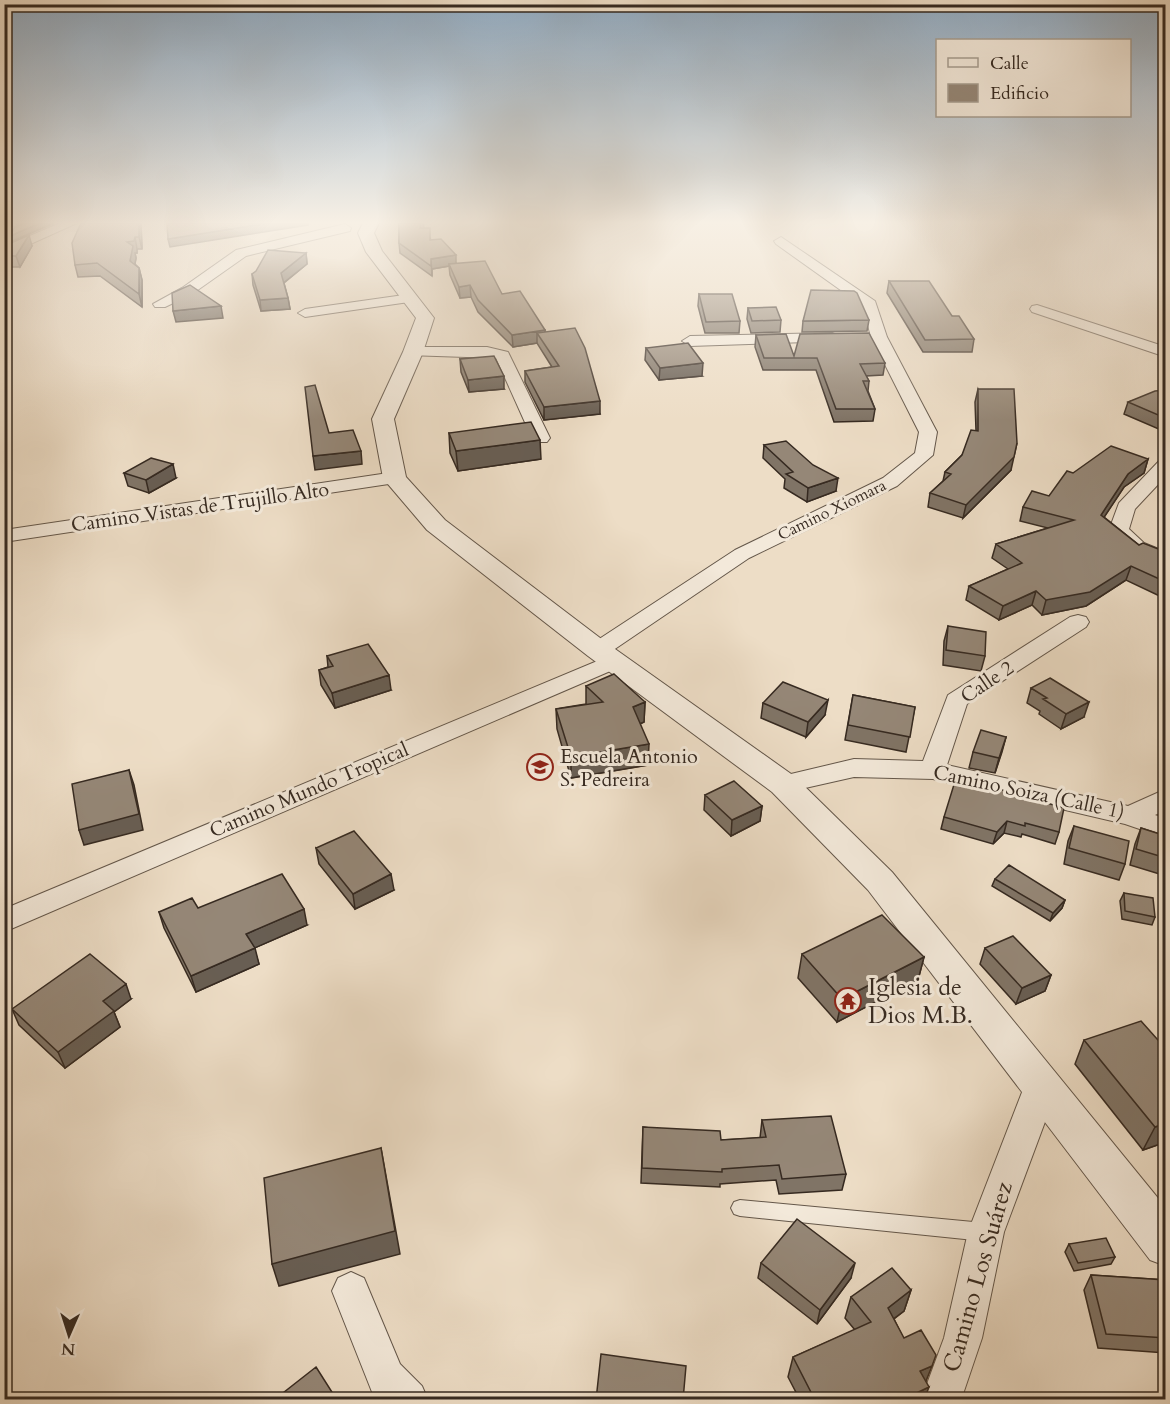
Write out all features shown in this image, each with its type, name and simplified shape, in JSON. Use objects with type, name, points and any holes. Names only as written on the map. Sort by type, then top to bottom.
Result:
[{"type":"street","points":[[160,304],[190,289]]},
{"type":"street","points":[[403,289],[425,318],[413,352],[383,419],[395,478],[436,525],[606,655],[783,784],[880,880],[1166,1244]]},
{"type":"street","name":"Camino Xiomara","points":[[606,655],[742,554],[890,482],[924,455],[928,432],[873,337],[870,304],[848,289]]},
{"type":"street","points":[[305,313],[411,298]]},
{"type":"street","points":[[1036,309],[1166,352]]},
{"type":"street","points":[[690,342],[844,338]]},
{"type":"street","points":[[413,352],[487,352],[502,355],[541,438]]},
{"type":"street","points":[[1166,465],[1126,507],[1119,530],[1137,547],[1166,561]]},
{"type":"street","name":"Camino Vistas de Trujillo Alto","points":[[4,536],[395,478]]},
{"type":"street","name":"Calle 2","points":[[933,770],[956,700],[1078,622]]},
{"type":"street","name":"Camino Mundo Tropical","points":[[4,921],[606,655]]},
{"type":"street","name":"Camino Soiza (Calle 1)","points":[[783,784],[854,768],[933,770],[1131,816],[1166,798]]},
{"type":"street","points":[[1131,816],[1166,829]]},
{"type":"street","name":"Camino Los Suárez","points":[[941,1400],[963,1338],[986,1232],[1041,1087]]},
{"type":"street","points":[[351,1291],[386,1377],[408,1400]]},
{"type":"lane","points":[[740,1208],[986,1232]]},
{"type":"building","points":[[182,289],[195,289],[221,306],[173,311],[172,293]]},
{"type":"building","points":[[256,289],[285,289],[288,298],[260,300]]},
{"type":"building","points":[[472,289],[499,289],[502,294],[520,291],[545,330],[512,335],[478,300]]},
{"type":"building","points":[[894,289],[934,289],[952,316],[959,316],[974,339],[925,340]]},
{"type":"building","points":[[811,290],[854,291],[869,320],[803,321]]},
{"type":"building","points":[[699,294],[732,294],[740,321],[706,322]]},
{"type":"building","points":[[776,307],[781,320],[752,321],[748,308]]},
{"type":"building","points":[[575,328],[585,348],[600,401],[544,407],[525,371],[559,366],[537,333]]},
{"type":"building","points":[[869,333],[885,363],[860,364],[869,381],[863,381],[875,409],[836,409],[817,358],[764,358],[756,335],[786,334],[794,356],[800,334]]},
{"type":"building","points":[[688,343],[703,363],[660,368],[646,348]]},
{"type":"building","points":[[494,356],[504,376],[468,380],[460,359]]},
{"type":"building","points":[[315,385],[329,433],[353,430],[361,451],[313,456],[305,387]]},
{"type":"building","points":[[978,389],[1014,389],[1017,443],[1014,457],[966,505],[930,493],[951,474],[945,472],[962,455],[971,430],[978,431]]},
{"type":"building","points":[[1166,390],[1165,418],[1128,402],[1155,391]]},
{"type":"building","points":[[531,422],[540,440],[456,451],[449,433]]},
{"type":"building","points":[[786,441],[813,465],[838,478],[808,488],[786,474],[793,472],[764,445]]},
{"type":"building","points":[[1111,446],[1148,459],[1128,474],[1101,515],[1139,545],[1143,543],[1166,552],[1166,582],[1131,566],[1090,592],[1046,600],[1036,591],[1003,606],[969,586],[1022,563],[996,544],[1074,520],[1023,507],[1032,491],[1049,496],[1067,471],[1073,473]]},
{"type":"building","points":[[151,458],[173,464],[146,480],[124,473]]},
{"type":"building","points":[[948,626],[986,632],[985,656],[946,650]]},
{"type":"building","points":[[368,644],[389,675],[332,693],[319,670],[333,666],[327,656]]},
{"type":"building","points":[[614,674],[645,702],[633,707],[649,744],[571,757],[556,709],[603,702],[586,686]]},
{"type":"building","points":[[1050,678],[1089,702],[1066,714],[1031,688]]},
{"type":"building","points":[[783,682],[828,700],[808,722],[763,703]]},
{"type":"building","points":[[853,695],[915,707],[910,737],[848,725]]},
{"type":"building","points":[[981,730],[1006,737],[999,758],[973,752]]},
{"type":"building","points":[[129,770],[139,814],[79,830],[72,784]]},
{"type":"building","points":[[964,776],[991,782],[989,786],[1064,808],[1059,832],[1007,821],[997,832],[944,817],[956,778],[963,779]]},
{"type":"building","points":[[734,781],[762,806],[732,820],[705,795]]},
{"type":"building","points":[[1074,826],[1129,841],[1125,864],[1069,848]]},
{"type":"building","points":[[1141,828],[1166,836],[1166,858],[1136,849]]},
{"type":"building","points":[[354,831],[391,874],[353,894],[316,848]]},
{"type":"building","points":[[1009,865],[1065,900],[1053,913],[995,879]]},
{"type":"building","points":[[282,874],[304,909],[246,934],[255,948],[191,976],[159,912],[192,898],[198,908]]},
{"type":"building","points":[[1124,893],[1153,898],[1155,917],[1125,911]]},
{"type":"building","points":[[882,915],[924,957],[842,999],[802,954]]},
{"type":"building","points":[[1013,936],[1051,975],[1022,988],[985,948]]},
{"type":"building","points":[[90,954],[126,984],[103,1001],[114,1011],[58,1052],[12,1009]]},
{"type":"building","points":[[1141,1021],[1166,1049],[1166,1123],[1155,1127],[1084,1040]]},
{"type":"building","points":[[831,1116],[846,1174],[782,1179],[779,1165],[722,1169],[722,1172],[642,1168],[643,1127],[720,1131],[721,1140],[766,1137],[762,1120]]},
{"type":"building","points":[[381,1148],[395,1231],[272,1264],[264,1178]]},
{"type":"building","points":[[797,1219],[855,1263],[820,1310],[761,1263]]},
{"type":"building","points":[[1106,1238],[1115,1257],[1078,1263],[1069,1244]]},
{"type":"building","points":[[892,1268],[911,1290],[888,1308],[904,1338],[921,1330],[936,1355],[932,1366],[920,1371],[929,1387],[902,1400],[815,1400],[793,1357],[871,1322],[851,1297]]},
{"type":"building","points":[[1091,1275],[1166,1280],[1166,1338],[1106,1334]]},
{"type":"building","points":[[601,1354],[686,1366],[683,1400],[596,1400]]},
{"type":"building","points":[[316,1367],[337,1400],[274,1400]]},
{"type":"place","name":"Escuela Antonio S. Pedreira","points":[[540,767]]},
{"type":"place","name":"Iglesia de Dios M.B.","points":[[848,1001]]}]
